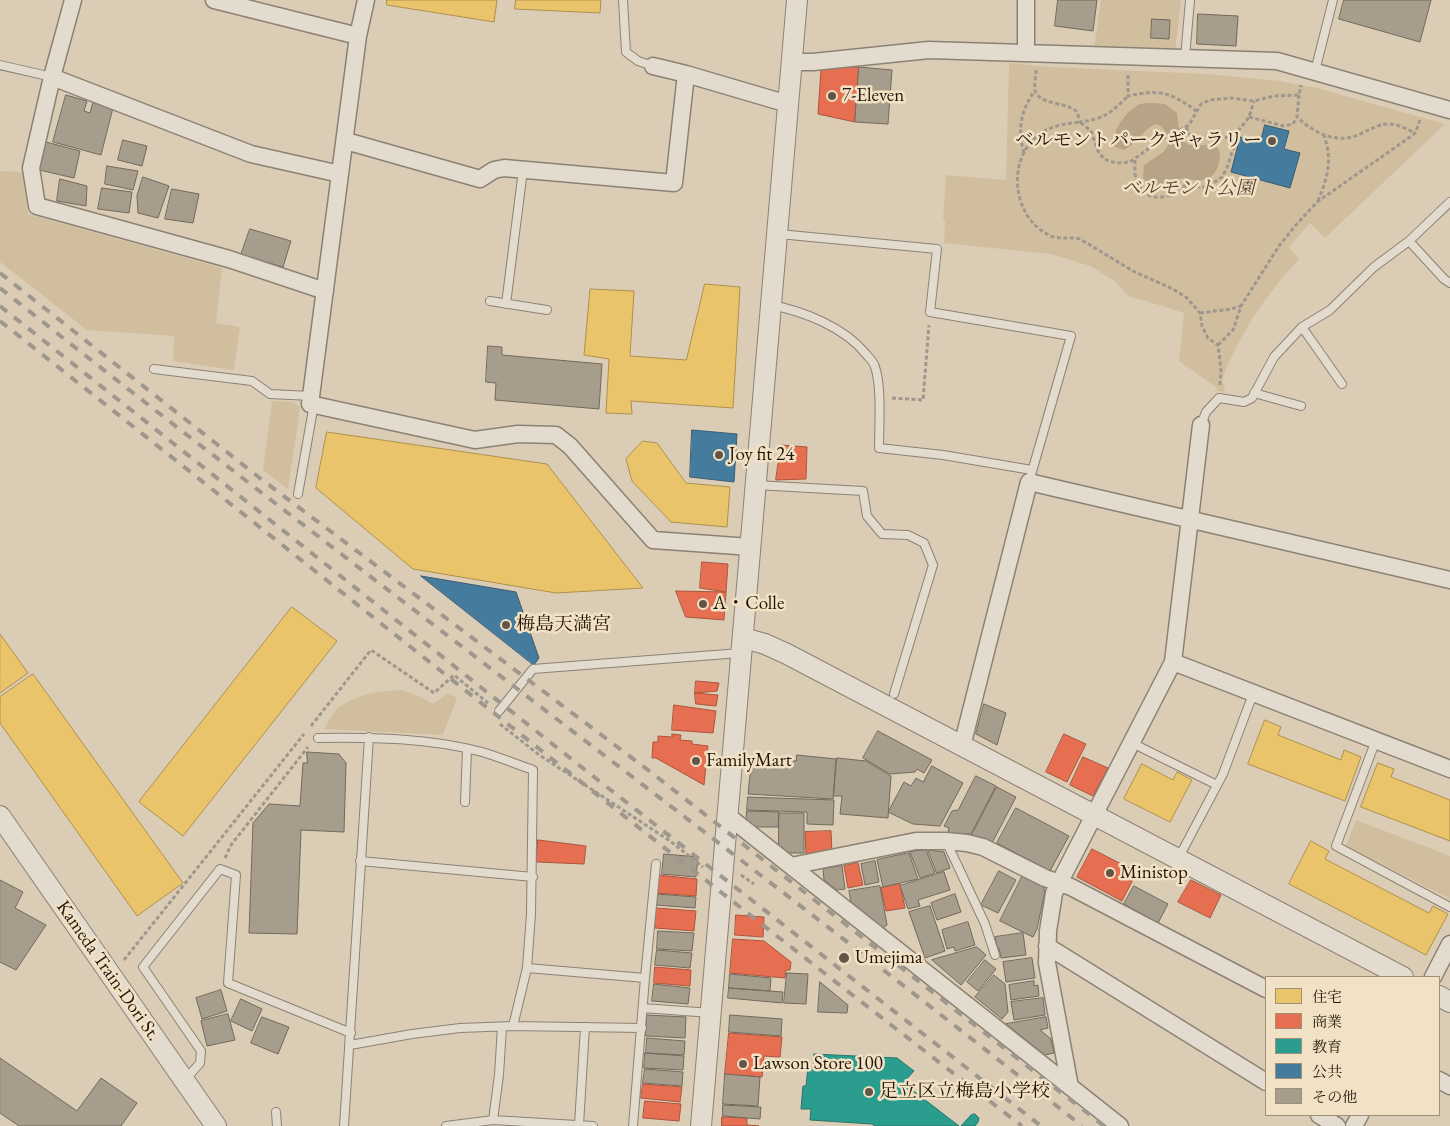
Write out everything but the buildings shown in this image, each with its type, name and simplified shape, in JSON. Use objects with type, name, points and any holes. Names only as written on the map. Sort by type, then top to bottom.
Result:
[{"type":"street","points":[[73,0],[52,77],[31,168],[37,206],[229,259],[324,291]]},
{"type":"street","points":[[214,0],[358,36]]},
{"type":"street","points":[[366,0],[358,36],[346,140],[324,291],[312,400],[475,440],[518,434],[556,435],[570,446],[653,540],[751,547]]},
{"type":"street","points":[[701,1126],[797,0]]},
{"type":"street","points":[[1026,0],[1026,53]]},
{"type":"street","points":[[792,62],[814,62],[929,50],[1277,61],[1309,74],[1450,110]]},
{"type":"street","points":[[653,66],[788,104]]},
{"type":"street","points":[[346,140],[480,179],[494,170],[504,168],[674,183],[686,74]]},
{"type":"street","points":[[52,77],[251,154],[340,174]]},
{"type":"street","points":[[1070,1087],[1047,963],[1047,946],[1054,893],[1173,662],[1201,425]]},
{"type":"street","points":[[962,746],[1030,476],[1190,520],[1450,580]]},
{"type":"street","points":[[743,645],[787,654],[1401,976]]},
{"type":"street","points":[[1173,662],[1450,768]]},
{"type":"street","name":"Kameda Train-Dori St.","points":[[0,816],[216,1126]]},
{"type":"street","points":[[728,816],[1120,1126]]},
{"type":"street","points":[[791,866],[916,841],[946,841],[983,847],[1045,878],[1071,887],[1265,988]]},
{"type":"street","points":[[1434,976],[1450,944]]},
{"type":"street","points":[[1047,946],[1265,1081]]},
{"type":"street","points":[[1321,1116],[1337,1126]]},
{"type":"lane","points":[[623,0],[626,52],[638,61],[653,66]]},
{"type":"lane","points":[[1185,58],[1190,0]]},
{"type":"lane","points":[[1309,74],[1333,0]]},
{"type":"lane","points":[[0,66],[52,77]]},
{"type":"lane","points":[[506,304],[524,170]]},
{"type":"lane","points":[[1201,425],[1206,412],[1219,398],[1244,402],[1252,398],[1274,356],[1302,327],[1330,310],[1374,267],[1409,241],[1450,202]]},
{"type":"lane","points":[[772,305],[809,316],[844,334],[875,365],[879,397],[879,448],[943,455],[1030,476],[1071,336],[930,312],[937,249],[777,234]]},
{"type":"lane","points":[[1409,241],[1444,280],[1450,283]]},
{"type":"lane","points":[[490,301],[547,310]]},
{"type":"lane","points":[[1302,327],[1342,384]]},
{"type":"lane","points":[[154,369],[252,381],[270,394],[312,400],[298,494]]},
{"type":"lane","points":[[1254,393],[1301,406]]},
{"type":"lane","points":[[756,485],[863,491],[867,516],[882,534],[908,535],[924,543],[933,565],[894,694]]},
{"type":"lane","points":[[499,711],[533,669],[743,645]]},
{"type":"lane","points":[[1178,859],[1223,774],[1253,694]]},
{"type":"lane","points":[[318,738],[369,737],[447,745],[482,752],[533,770],[533,877],[527,968],[514,1026]]},
{"type":"lane","points":[[344,1126],[369,737]]},
{"type":"lane","points":[[1376,740],[1336,846],[1450,907]]},
{"type":"lane","points":[[1132,743],[1217,785]]},
{"type":"lane","points":[[465,802],[467,749]]},
{"type":"lane","points":[[946,841],[985,924],[995,955]]},
{"type":"lane","points":[[360,862],[533,877]]},
{"type":"lane","points":[[633,1126],[656,864]]},
{"type":"lane","points":[[185,1080],[200,1063],[201,1051],[143,967],[220,869],[236,875],[228,983],[351,1033]]},
{"type":"lane","points":[[527,968],[645,978]]},
{"type":"lane","points":[[643,1008],[711,1013]]},
{"type":"lane","points":[[350,1045],[450,1029],[514,1026],[642,1028]]},
{"type":"lane","points":[[493,1120],[499,1075],[502,1027]]},
{"type":"lane","points":[[579,1125],[585,1027]]},
{"type":"lane","points":[[276,1112],[277,1126]]},
{"type":"lane","points":[[446,1126],[493,1120],[592,1126]]},
{"type":"path","points":[[1024,153],[1020,136],[1020,124],[1026,106],[1035,90],[1036,67]]},
{"type":"path","points":[[1128,96],[1129,70]]},
{"type":"path","points":[[1249,117],[1284,126],[1292,124],[1297,117],[1299,95],[1309,74]]},
{"type":"path","points":[[1035,90],[1044,100],[1076,111],[1080,122],[1091,131],[1098,151],[1104,158],[1116,163],[1130,162],[1162,139],[1189,125],[1201,104],[1210,100],[1222,97],[1254,101],[1274,96],[1299,95]]},
{"type":"path","points":[[1196,111],[1163,92],[1152,91],[1128,96],[1113,112],[1096,120],[1062,124],[1045,130],[1035,138],[1024,153],[1018,174],[1019,202],[1034,225],[1052,237],[1063,240],[1072,237],[1080,239],[1133,271],[1173,289],[1187,298],[1200,313],[1202,326],[1208,338],[1218,345],[1221,370],[1219,384],[1222,386],[1225,399]]},
{"type":"path","points":[[1135,159],[1136,182],[1140,188],[1152,197],[1168,197],[1182,186],[1208,187],[1222,177],[1227,168],[1239,130],[1249,117],[1254,101]]},
{"type":"path","points":[[1218,345],[1233,330],[1241,306],[1279,246],[1295,226],[1317,202],[1415,133],[1419,126],[1421,114]]},
{"type":"path","points":[[1297,117],[1306,126],[1324,136],[1353,137],[1371,127],[1390,124],[1415,133]]},
{"type":"path","points":[[1186,127],[1191,137],[1195,138],[1212,135],[1236,139]]},
{"type":"path","points":[[1317,202],[1328,168],[1329,158],[1324,136]]},
{"type":"path","points":[[1200,313],[1241,306]]},
{"type":"path","points":[[879,397],[923,400],[930,312]]},
{"type":"path","points":[[124,961],[371,650],[434,693],[454,675],[499,711],[494,719],[538,754],[670,841],[708,870]]},
{"type":"path","points":[[220,869],[231,846],[314,739],[318,738]]},
{"type":"path","points":[[737,872],[754,884]]},
{"type":"green space","points":[[1101,0],[1181,0],[1175,51],[1094,48]]},
{"type":"green space","name":"ベルモント公園","points":[[1009,63],[1051,67],[1208,74],[1280,81],[1317,88],[1445,124],[1325,238],[1310,223],[1289,247],[1299,259],[1281,279],[1250,322],[1230,359],[1222,382],[1225,385],[1224,392],[1217,391],[1217,388],[1179,361],[1184,313],[1129,297],[1115,281],[1090,266],[1051,254],[944,243],[945,221],[943,220],[946,175],[1006,180]]},
{"type":"green space","points":[[0,171],[22,172],[28,214],[222,268],[216,323],[240,327],[234,370],[173,361],[174,336],[87,330],[0,262]]},
{"type":"green space","points":[[272,401],[293,402],[300,408],[288,489],[263,470]]},
{"type":"green space","points":[[402,690],[422,697],[433,704],[448,693],[457,698],[443,735],[324,729],[337,709],[352,700],[376,692]]},
{"type":"green space","points":[[1356,820],[1450,856],[1450,899],[1346,846]]},
{"type":"shaded area","points":[[1140,104],[1165,104],[1177,113],[1180,137],[1185,142],[1190,145],[1210,145],[1218,148],[1220,157],[1218,167],[1212,176],[1208,179],[1200,180],[1180,179],[1163,189],[1155,188],[1146,181],[1143,178],[1144,165],[1161,154],[1168,145],[1166,134],[1161,126],[1155,124],[1124,150],[1115,147],[1114,141],[1117,129],[1130,111]]},
{"type":"railway","points":[[0,273],[261,479],[648,770],[1104,1126]]},
{"type":"railway","points":[[0,288],[269,499],[813,915],[1082,1126]]},
{"type":"railway","points":[[0,306],[589,773],[1041,1126]]},
{"type":"railway","points":[[0,321],[637,826],[1022,1126]]},
{"type":"place","name":"7-Eleven","points":[[832,96]]},
{"type":"place","name":"ベルモントパークギャラリー","points":[[1272,141]]},
{"type":"place","name":"Joy fit 24","points":[[719,455]]},
{"type":"place","name":"A・Colle","points":[[703,604]]},
{"type":"place","name":"梅島天満宮","points":[[506,625]]},
{"type":"place","name":"FamilyMart","points":[[696,761]]},
{"type":"place","name":"Ministop","points":[[1110,873]]},
{"type":"place","name":"Umejima","points":[[844,958]]},
{"type":"place","name":"Lawson Store 100","points":[[743,1064]]},
{"type":"place","name":"足立区立梅島小学校","points":[[869,1092]]}]
